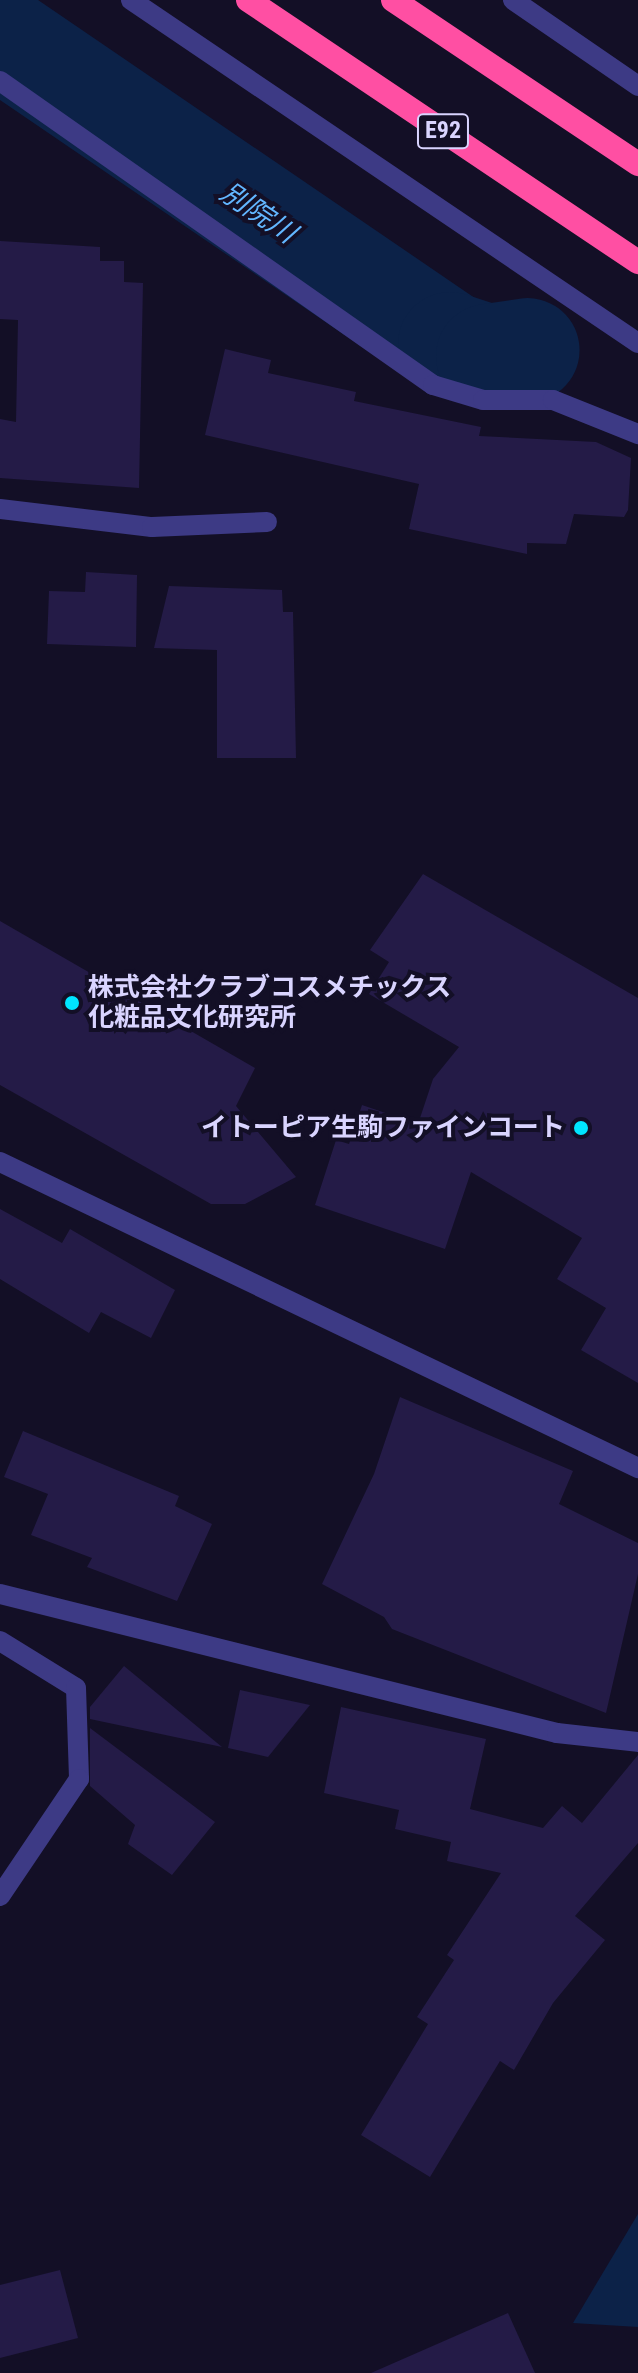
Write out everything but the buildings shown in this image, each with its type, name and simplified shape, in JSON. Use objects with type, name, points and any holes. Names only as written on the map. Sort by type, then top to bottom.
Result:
[{"type":"highway","name":"E92","points":[[248,0],[638,262]]},
{"type":"highway","points":[[393,0],[638,164]]},
{"type":"street","points":[[131,0],[638,343]]},
{"type":"street","points":[[513,0],[638,86]]},
{"type":"street","points":[[0,81],[433,385],[483,400],[553,400],[638,434]]},
{"type":"street","points":[[0,509],[152,527],[267,522]]},
{"type":"street","points":[[0,1162],[638,1468]]},
{"type":"street","points":[[0,1594],[557,1733],[638,1742]]},
{"type":"street","points":[[0,1641],[76,1688],[79,1779],[0,1896]]},
{"type":"water","points":[[638,2214],[638,2327],[573,2323]]},
{"type":"waterway","name":"別院川","points":[[0,37],[450,344],[488,356],[528,350]]},
{"type":"place","name":"株式会社クラブコスメチックス 化粧品文化研究所","points":[[72,1003]]},
{"type":"place","name":"イトーピア生駒ファインコート","points":[[581,1128]]}]
